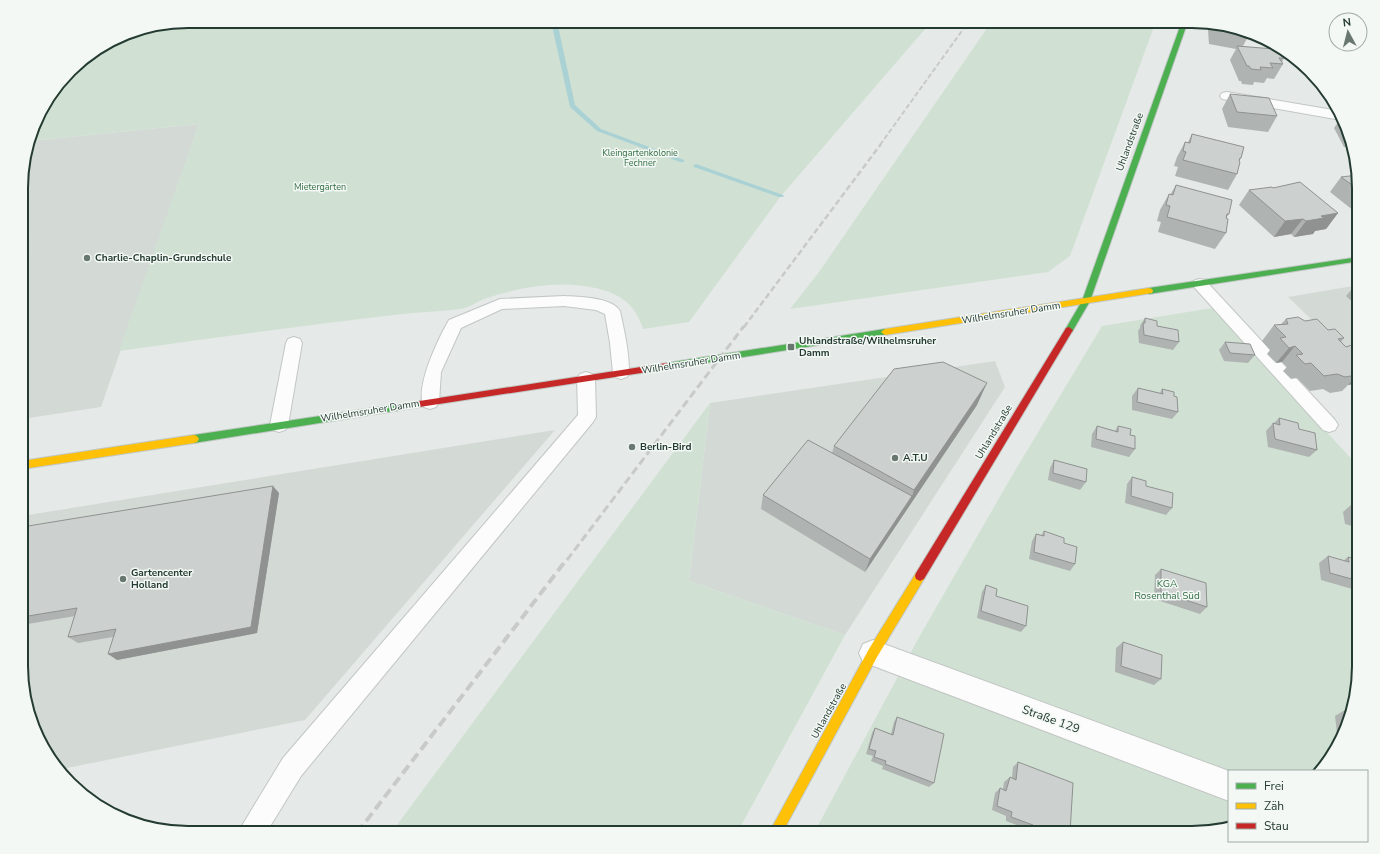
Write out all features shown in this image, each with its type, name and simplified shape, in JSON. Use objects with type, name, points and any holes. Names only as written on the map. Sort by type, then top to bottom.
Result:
[{"type":"main road","name":"Uhlandstraße","points":[[779,826],[873,653],[1086,301],[1183,28]]},
{"type":"main road","name":"Wilhelmsruher Damm","points":[[28,464],[1352,260]]},
{"type":"street","points":[[1227,96],[1335,115]]},
{"type":"street","name":"Straße 129","points":[[873,653],[1228,786]]},
{"type":"lane","points":[[1200,284],[1329,425]]},
{"type":"lane","points":[[430,402],[433,372],[455,324],[500,304],[564,301],[599,305],[612,311],[618,343],[621,373]]},
{"type":"lane","points":[[279,425],[294,343]]},
{"type":"lane","points":[[256,826],[292,767],[587,417],[586,378]]},
{"type":"shaded area","name":"Charlie-Chaplin-Grundschule","points":[[199,124],[101,407],[28,418],[28,177],[35,141]]},
{"type":"shaded area","points":[[1352,286],[1352,358],[1288,297]]},
{"type":"shaded area","points":[[995,361],[1005,387],[845,635],[689,581],[710,403]]},
{"type":"shaded area","points":[[555,430],[305,720],[65,768],[44,737],[33,708],[29,687],[28,515]]},
{"type":"green space","points":[[926,28],[781,196],[689,322],[643,329],[632,308],[617,295],[586,286],[552,285],[530,287],[508,292],[487,298],[460,309],[359,319],[119,351],[199,124],[35,141],[44,117],[61,90],[90,61],[117,44],[136,36],[167,29]]},
{"type":"green space","points":[[987,28],[1153,28],[1070,256],[1048,272],[790,309],[819,272]]},
{"type":"green space","name":"KGA Rosenthal Süd","points":[[1212,308],[1352,459],[1352,677],[1344,718],[1331,746],[1314,770],[1228,770],[1228,822],[1213,825],[818,826],[918,639],[1013,474],[1102,326]]},
{"type":"green space","points":[[710,403],[689,581],[845,635],[741,826],[396,826]]},
{"type":"building","points":[[1237,46],[1272,49],[1284,58],[1279,58],[1283,64],[1270,63],[1273,68],[1260,67],[1261,70],[1251,69],[1247,66]]},
{"type":"building","points":[[1230,94],[1269,98],[1277,116],[1237,112]]},
{"type":"building","points":[[1192,134],[1244,147],[1239,161],[1237,174],[1183,160],[1186,152],[1183,151],[1185,142],[1190,143]]},
{"type":"building","points":[[1352,176],[1352,185],[1341,177]]},
{"type":"building","points":[[1300,182],[1338,213],[1321,216],[1324,218],[1306,221],[1303,219],[1285,221],[1249,190],[1273,188]]},
{"type":"building","points":[[1176,185],[1232,200],[1229,214],[1227,214],[1226,218],[1228,219],[1226,233],[1167,217],[1170,206],[1166,205],[1169,194],[1173,195]]},
{"type":"building","points":[[1298,317],[1305,321],[1317,319],[1328,330],[1335,329],[1344,338],[1338,339],[1346,347],[1352,345],[1352,376],[1345,377],[1337,374],[1324,376],[1311,363],[1305,364],[1296,355],[1303,354],[1295,346],[1289,348],[1280,338],[1286,337],[1274,325],[1288,324],[1286,319]]},
{"type":"building","points":[[1145,318],[1157,321],[1157,326],[1178,330],[1179,342],[1144,335],[1143,323],[1145,323]]},
{"type":"building","points":[[1225,342],[1250,344],[1255,355],[1230,353]]},
{"type":"building","points":[[943,362],[987,383],[914,490],[834,446],[894,369]]},
{"type":"building","points":[[1138,388],[1163,394],[1162,389],[1174,392],[1174,396],[1177,397],[1178,412],[1137,402]]},
{"type":"building","points":[[1279,418],[1298,423],[1299,429],[1315,433],[1317,450],[1275,439],[1273,423],[1280,425]]},
{"type":"building","points":[[1097,426],[1118,432],[1118,426],[1131,429],[1130,435],[1135,436],[1135,449],[1096,439]]},
{"type":"building","points":[[808,440],[912,496],[870,559],[763,495]]},
{"type":"building","points":[[1054,460],[1087,469],[1086,482],[1053,473]]},
{"type":"building","points":[[1132,477],[1146,481],[1146,486],[1173,493],[1172,508],[1131,496]]},
{"type":"building","points":[[273,486],[251,627],[108,654],[116,629],[68,637],[77,608],[28,616],[28,526]]},
{"type":"building","points":[[1044,531],[1064,538],[1064,543],[1077,547],[1075,564],[1034,552],[1036,534],[1044,536]]},
{"type":"building","points":[[1328,556],[1349,562],[1348,557],[1352,558],[1352,579],[1330,573]]},
{"type":"building","points":[[1161,569],[1206,583],[1207,607],[1161,592]]},
{"type":"building","points":[[986,585],[997,589],[996,596],[1028,606],[1026,626],[981,611]]},
{"type":"building","points":[[1123,642],[1162,655],[1161,679],[1121,666]]},
{"type":"building","points":[[897,717],[944,734],[934,783],[885,764],[886,761],[874,757],[876,751],[869,749],[875,728],[893,735]]},
{"type":"building","points":[[1018,762],[1073,783],[1070,826],[1033,826],[1011,817],[1012,812],[997,806],[1000,788],[1006,791],[1010,777],[1016,780]]},
{"type":"waterway","points":[[555,28],[572,106],[599,130],[682,161]]},
{"type":"waterway","points":[[696,166],[781,196]]},
{"type":"railway","points":[[880,145],[964,28]]},
{"type":"railway","points":[[744,327],[881,144]]},
{"type":"railway","points":[[567,560],[744,326]]},
{"type":"railway","points":[[362,826],[567,559]]},
{"type":"traffic: fast","points":[[1069,330],[1086,301],[1183,28]]},
{"type":"traffic: fast","points":[[1149,291],[1352,260]]},
{"type":"traffic: fast","points":[[667,366],[885,332]]},
{"type":"traffic: fast","points":[[194,439],[413,405]]},
{"type":"traffic: slow","points":[[885,332],[1149,291]]},
{"type":"traffic: slow","points":[[28,464],[194,439]]},
{"type":"traffic: slow","points":[[779,826],[873,653],[920,576]]},
{"type":"traffic: jam","points":[[920,576],[1069,330]]},
{"type":"traffic: jam","points":[[413,405],[667,366]]},
{"type":"place","name":"Charlie-Chaplin-Grundschule","points":[[87,258]]},
{"type":"place","name":"Uhlandstraße/Wilhelmsruher Damm","points":[[791,347]]},
{"type":"place","name":"Berlin-Bird","points":[[632,447]]},
{"type":"place","name":"A.T.U","points":[[895,458]]},
{"type":"place","name":"Gartencenter Holland","points":[[123,579]]},
{"type":"park label","name":"Kleingartenkolonie Fechner","points":[[640,158]]},
{"type":"park label","name":"Mietergärten","points":[[320,187]]}]
